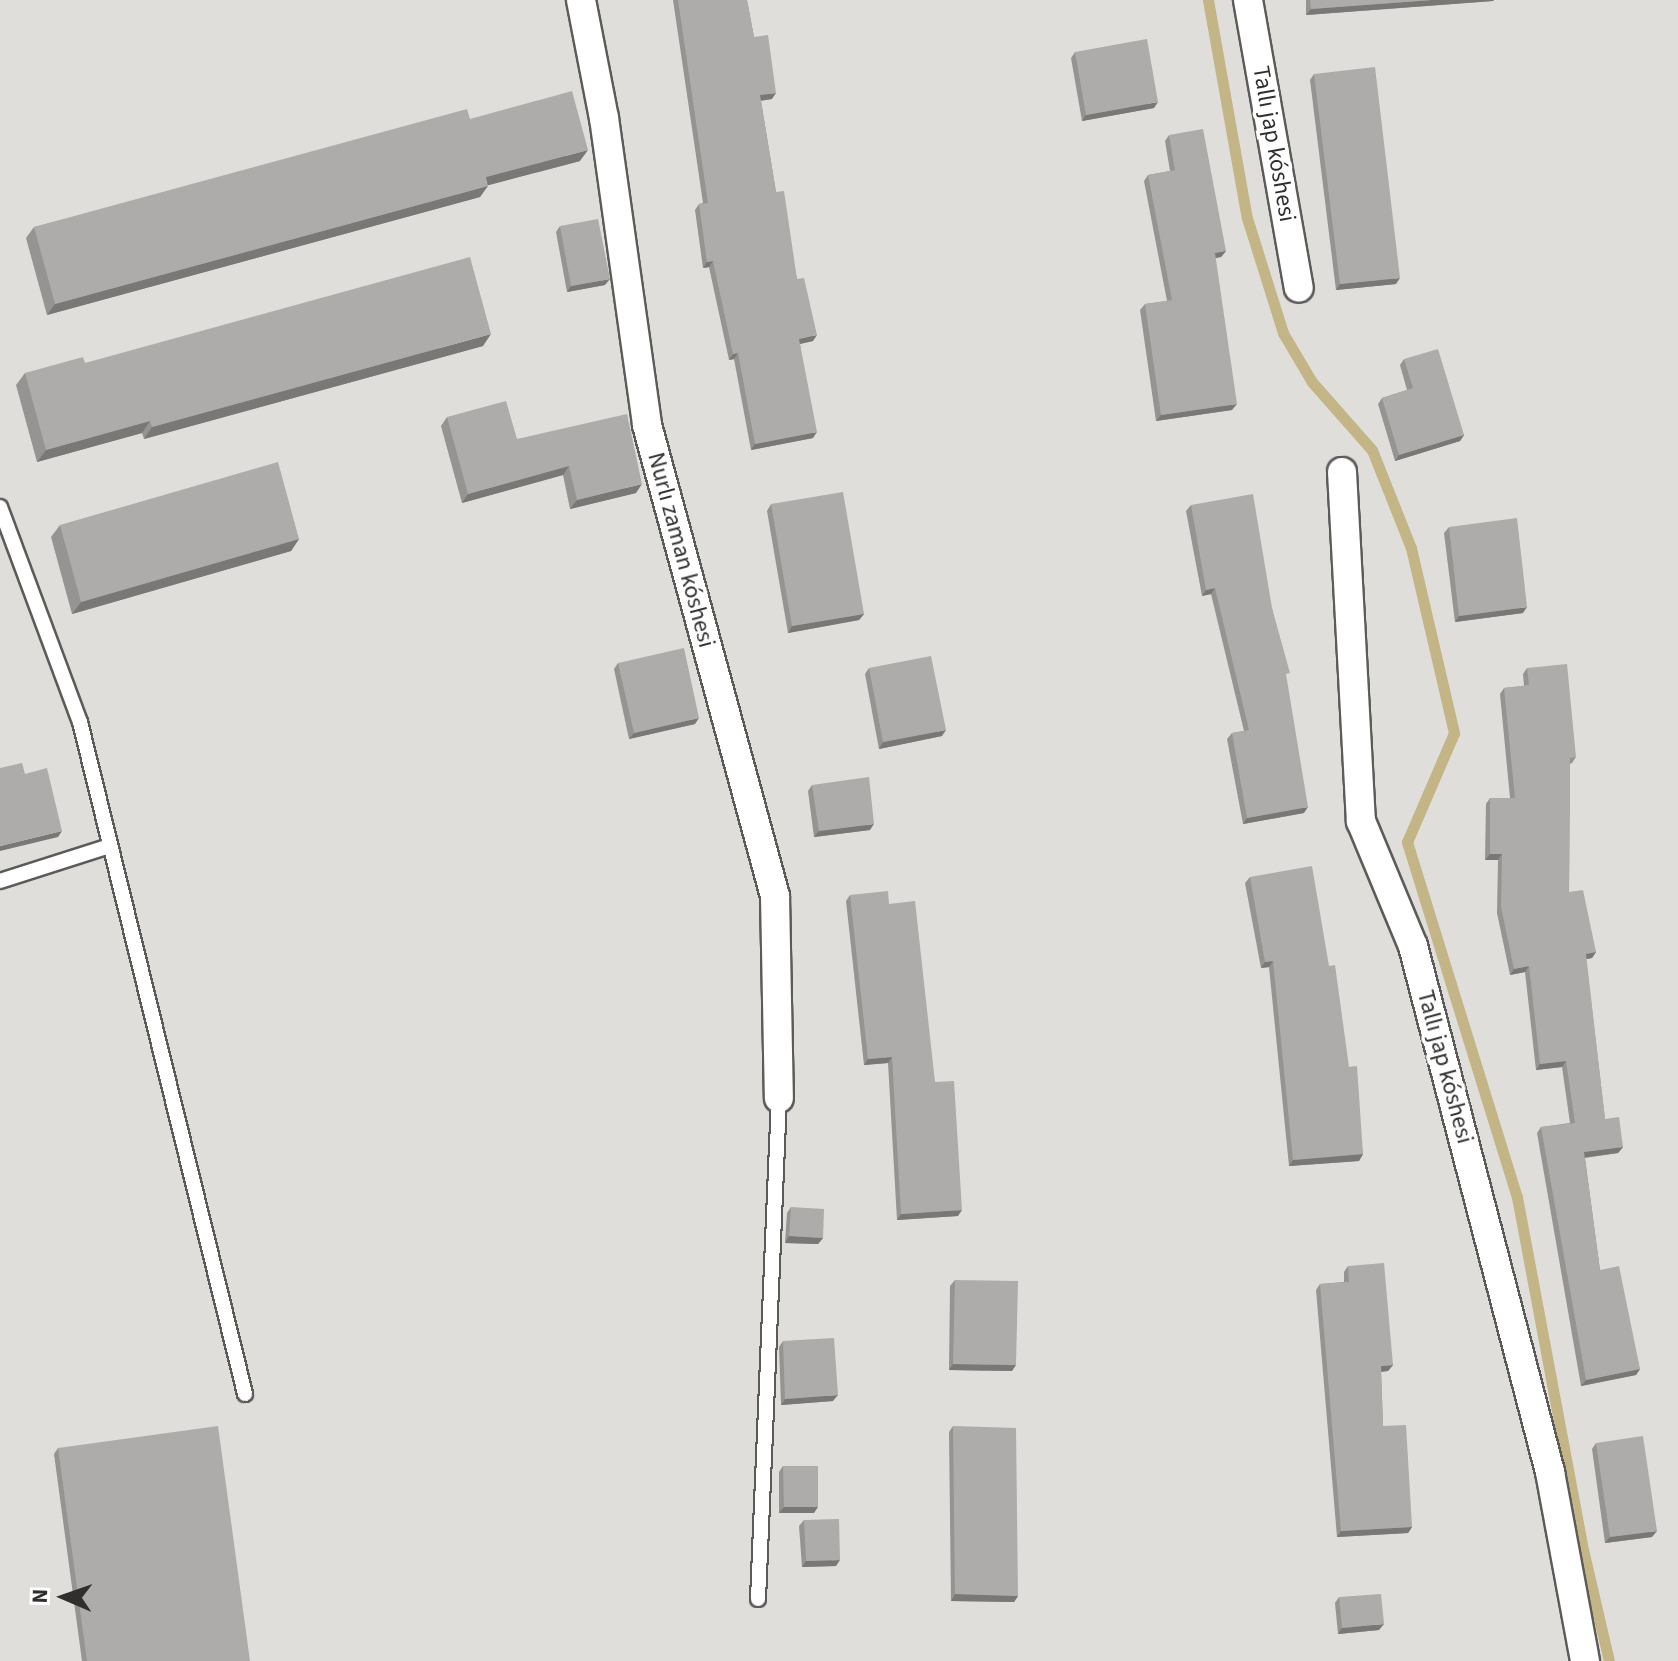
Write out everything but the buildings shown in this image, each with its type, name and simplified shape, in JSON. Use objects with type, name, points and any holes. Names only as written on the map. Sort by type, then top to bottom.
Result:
[{"type":"street","name":"Nurlı zaman kóshesi","points":[[581,0],[604,118],[647,425],[775,896],[779,1098]]},
{"type":"street","name":"Tallı jap kóshesi","points":[[1248,0],[1299,288]]},
{"type":"street","name":"Tallı jap kóshesi","points":[[1342,472],[1361,821],[1413,946],[1550,1472],[1585,1661]]},
{"type":"lane","points":[[0,507],[80,722],[245,1394]]},
{"type":"lane","points":[[0,881],[110,846]]},
{"type":"lane","points":[[758,1599],[779,1098]]},
{"type":"waterway","points":[[1208,0],[1247,218],[1283,333],[1312,382],[1372,450],[1411,548],[1454,733],[1407,842],[1517,1197],[1582,1545],[1609,1661]]}]
